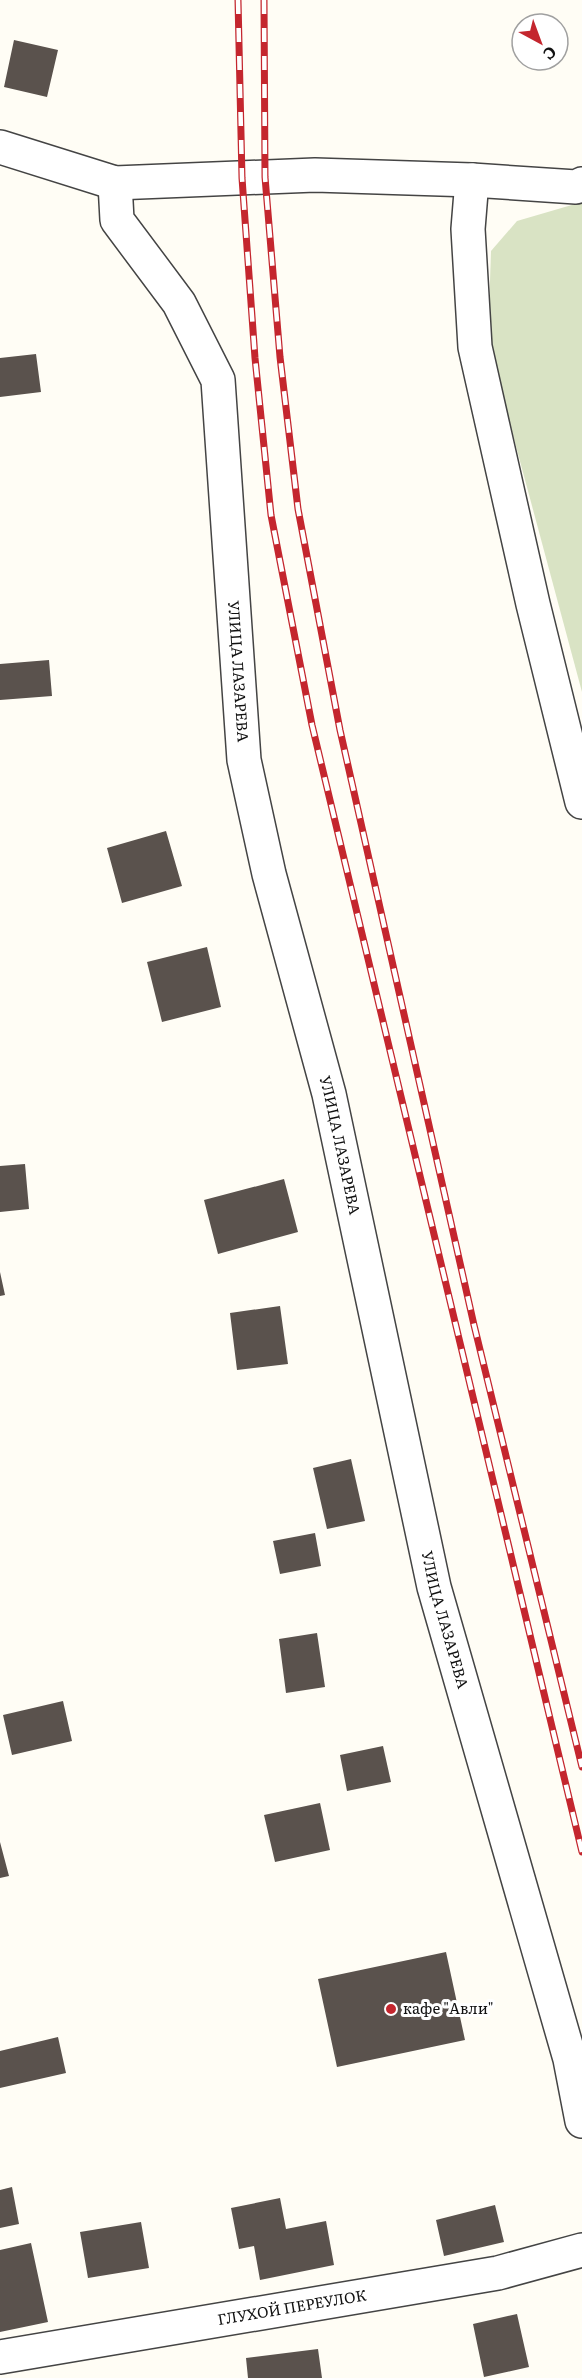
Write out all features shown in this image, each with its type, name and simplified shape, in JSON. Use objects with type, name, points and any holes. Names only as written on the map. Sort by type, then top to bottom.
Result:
[{"type":"street","points":[[0,147],[115,183],[315,175],[472,180],[576,187],[582,184]]},
{"type":"street","points":[[472,180],[468,229],[475,347],[533,604],[582,802]]},
{"type":"street","name":"УЛИЦА ЛАЗАРЕВА","points":[[115,183],[117,220],[179,303],[218,380],[244,760],[269,874],[329,1094],[434,1587],[570,2059],[582,2121]]},
{"type":"street","name":"ГЛУХОЙ ПЕРЕУЛОК","points":[[0,2357],[498,2273],[582,2250]]},
{"type":"green space","points":[[582,202],[582,692],[488,342],[491,251],[517,221]]},
{"type":"building","points":[[14,40],[58,50],[47,97],[4,87]]},
{"type":"building","points":[[36,354],[41,392],[0,397],[0,358]]},
{"type":"building","points":[[49,660],[52,696],[0,700],[0,664]]},
{"type":"building","points":[[166,831],[182,886],[122,903],[107,848]]},
{"type":"building","points":[[207,947],[221,1007],[162,1022],[147,962]]},
{"type":"building","points":[[25,1164],[29,1209],[0,1212],[0,1166]]},
{"type":"building","points":[[284,1179],[298,1232],[218,1254],[204,1200]]},
{"type":"building","points":[[0,1272],[5,1295],[0,1296]]},
{"type":"building","points":[[280,1306],[288,1364],[237,1370],[230,1313]]},
{"type":"building","points":[[351,1459],[365,1521],[327,1529],[313,1468]]},
{"type":"building","points":[[315,1533],[321,1566],[280,1574],[273,1541]]},
{"type":"building","points":[[317,1633],[325,1687],[286,1693],[279,1639]]},
{"type":"building","points":[[63,1701],[72,1741],[12,1755],[3,1715]]},
{"type":"building","points":[[383,1746],[391,1782],[347,1791],[340,1755]]},
{"type":"building","points":[[320,1803],[330,1850],[275,1862],[264,1815]]},
{"type":"building","points":[[0,1842],[9,1876],[0,1878]]},
{"type":"building","name":"кафе \"Авли\"","points":[[446,1952],[465,2040],[337,2067],[318,1979]]},
{"type":"building","points":[[58,2037],[66,2073],[0,2088],[0,2051]]},
{"type":"building","points":[[12,2187],[19,2224],[0,2228],[0,2190]]},
{"type":"building","points":[[280,2198],[286,2229],[326,2221],[334,2265],[260,2280],[254,2246],[239,2249],[231,2208]]},
{"type":"building","points":[[495,2205],[504,2242],[444,2256],[436,2220]]},
{"type":"building","points":[[141,2222],[149,2268],[88,2278],[80,2232]]},
{"type":"building","points":[[31,2243],[48,2322],[0,2332],[0,2250]]},
{"type":"building","points":[[517,2314],[529,2367],[484,2377],[473,2324]]},
{"type":"building","points":[[318,2349],[322,2378],[248,2378],[246,2358]]},
{"type":"railway","points":[[238,0],[242,178],[255,358],[271,515],[312,725],[582,1852]]},
{"type":"railway","points":[[264,0],[265,177],[280,357],[298,509],[340,730],[474,1325],[582,1767]]},
{"type":"place","name":"кафе \"Авли\"","points":[[391,2009]]}]
